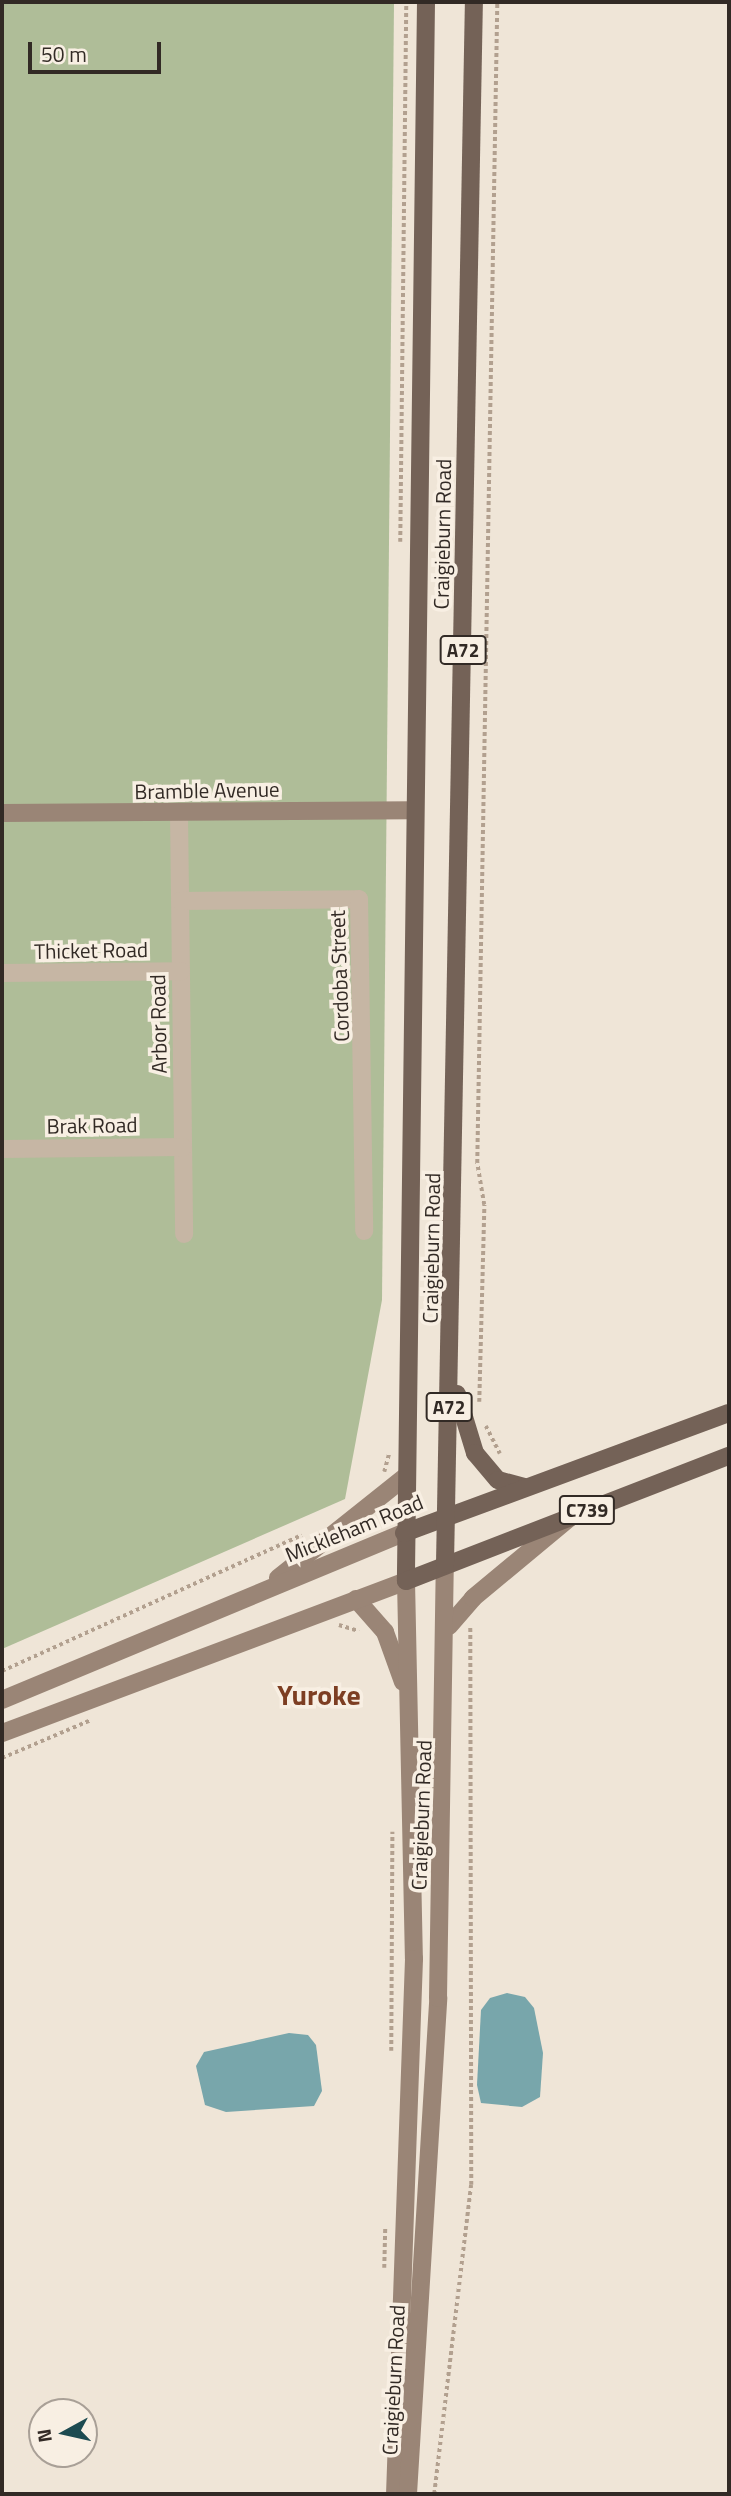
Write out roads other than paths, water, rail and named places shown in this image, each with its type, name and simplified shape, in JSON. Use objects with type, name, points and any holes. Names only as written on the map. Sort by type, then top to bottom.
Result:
[{"type":"main road","name":"Craigieburn Road","points":[[406,1581],[404,1533],[412,810],[426,2]]},
{"type":"main road","name":"Craigieburn Road","points":[[445,1564],[451,1363],[474,2]]},
{"type":"main road","points":[[451,1363],[468,1438],[498,1480],[525,1487]]},
{"type":"main road","name":"Mickleham Road","points":[[404,1533],[729,1413]]},
{"type":"main road","name":"C739","points":[[406,1581],[729,1456]]},
{"type":"street","name":"Bramble Avenue","points":[[2,813],[412,810]]},
{"type":"street","name":"Arbor Road","points":[[178,813],[184,1234]]},
{"type":"street","name":"Cordoba Street","points":[[180,901],[359,899],[364,1231]]},
{"type":"street","name":"Thicket Road","points":[[2,973],[181,971]]},
{"type":"street","name":"Brak Road","points":[[2,1149],[183,1147]]},
{"type":"street","points":[[268,1588],[405,1477]]},
{"type":"street","points":[[449,1626],[473,1598],[570,1516]]},
{"type":"street","name":"Mickleham Road","points":[[2,1700],[404,1533]]},
{"type":"street","name":"Craigieburn Road","points":[[408,2494],[427,2181],[449,1626],[445,1564]]},
{"type":"street","name":"Craigieburn Road","points":[[395,2494],[414,1959],[406,1581]]},
{"type":"street","name":"C739","points":[[2,1733],[406,1581]]},
{"type":"street","points":[[356,1599],[385,1632],[409,1703]]},
{"type":"street","points":[[396,2442],[405,2434],[414,2295],[427,2181]]},
{"type":"street","points":[[402,2309],[414,2295]]},
{"type":"water","points":[[507,1993],[525,1997],[534,2008],[543,2053],[540,2097],[522,2107],[481,2103],[477,2085],[481,2010],[490,1998]]},
{"type":"water","points":[[289,2033],[308,2035],[316,2045],[322,2091],[314,2106],[226,2112],[205,2105],[196,2066],[204,2052]]},
{"type":"district","name":"Yuroke","points":[[319,1695]]}]
